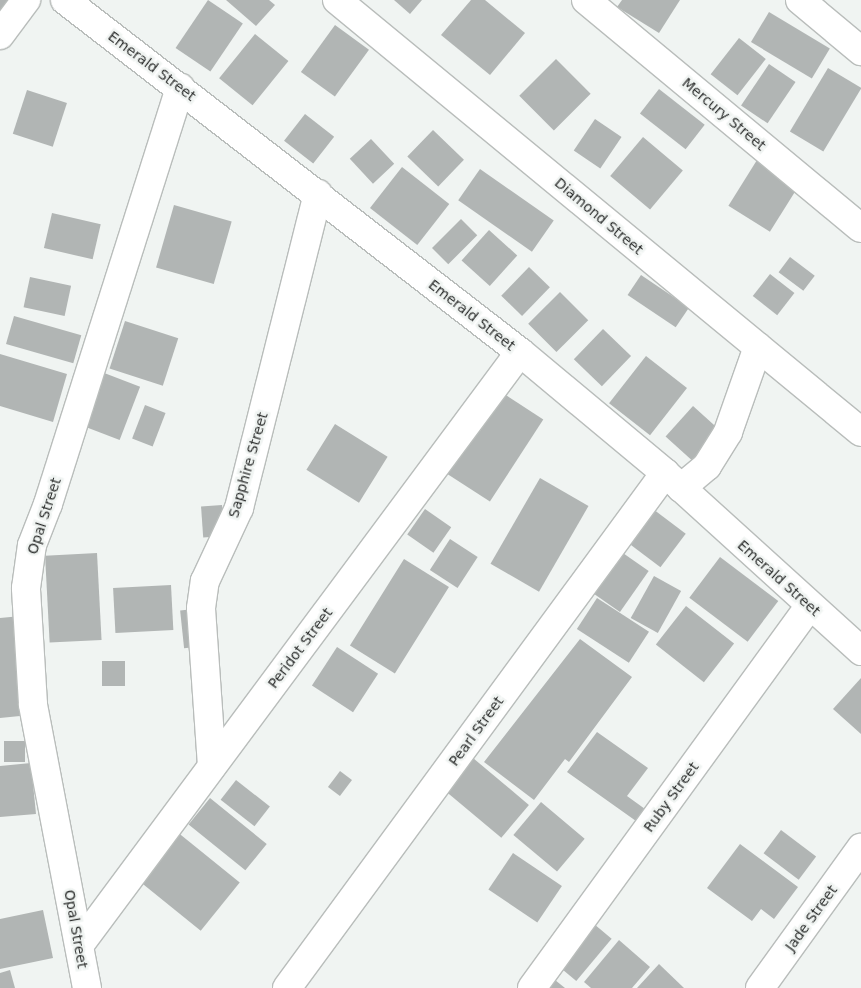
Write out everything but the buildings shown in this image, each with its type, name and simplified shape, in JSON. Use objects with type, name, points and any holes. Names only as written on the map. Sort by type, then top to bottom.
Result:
[{"type":"street","points":[[0,35],[26,0]]},
{"type":"street","name":"Emerald Street","points":[[65,0],[180,87],[520,352],[673,481],[861,651]]},
{"type":"street","name":"Diamond Street","points":[[337,0],[861,432]]},
{"type":"street","name":"Mercury Street","points":[[586,0],[861,228]]},
{"type":"street","points":[[800,0],[861,51]]},
{"type":"street","name":"Opal Street","points":[[86,988],[81,944],[33,704],[26,588],[32,545],[48,504],[180,87]]},
{"type":"street","name":"Sapphire Street","points":[[212,766],[201,608],[205,581],[239,508],[318,194]]},
{"type":"street","name":"Pearl Street","points":[[287,988],[673,481],[707,466],[728,432],[758,347]]},
{"type":"street","name":"Peridot Street","points":[[81,944],[520,352]]},
{"type":"street","name":"Ruby Street","points":[[532,988],[810,606]]},
{"type":"street","name":"Jade Street","points":[[760,988],[861,848]]}]
